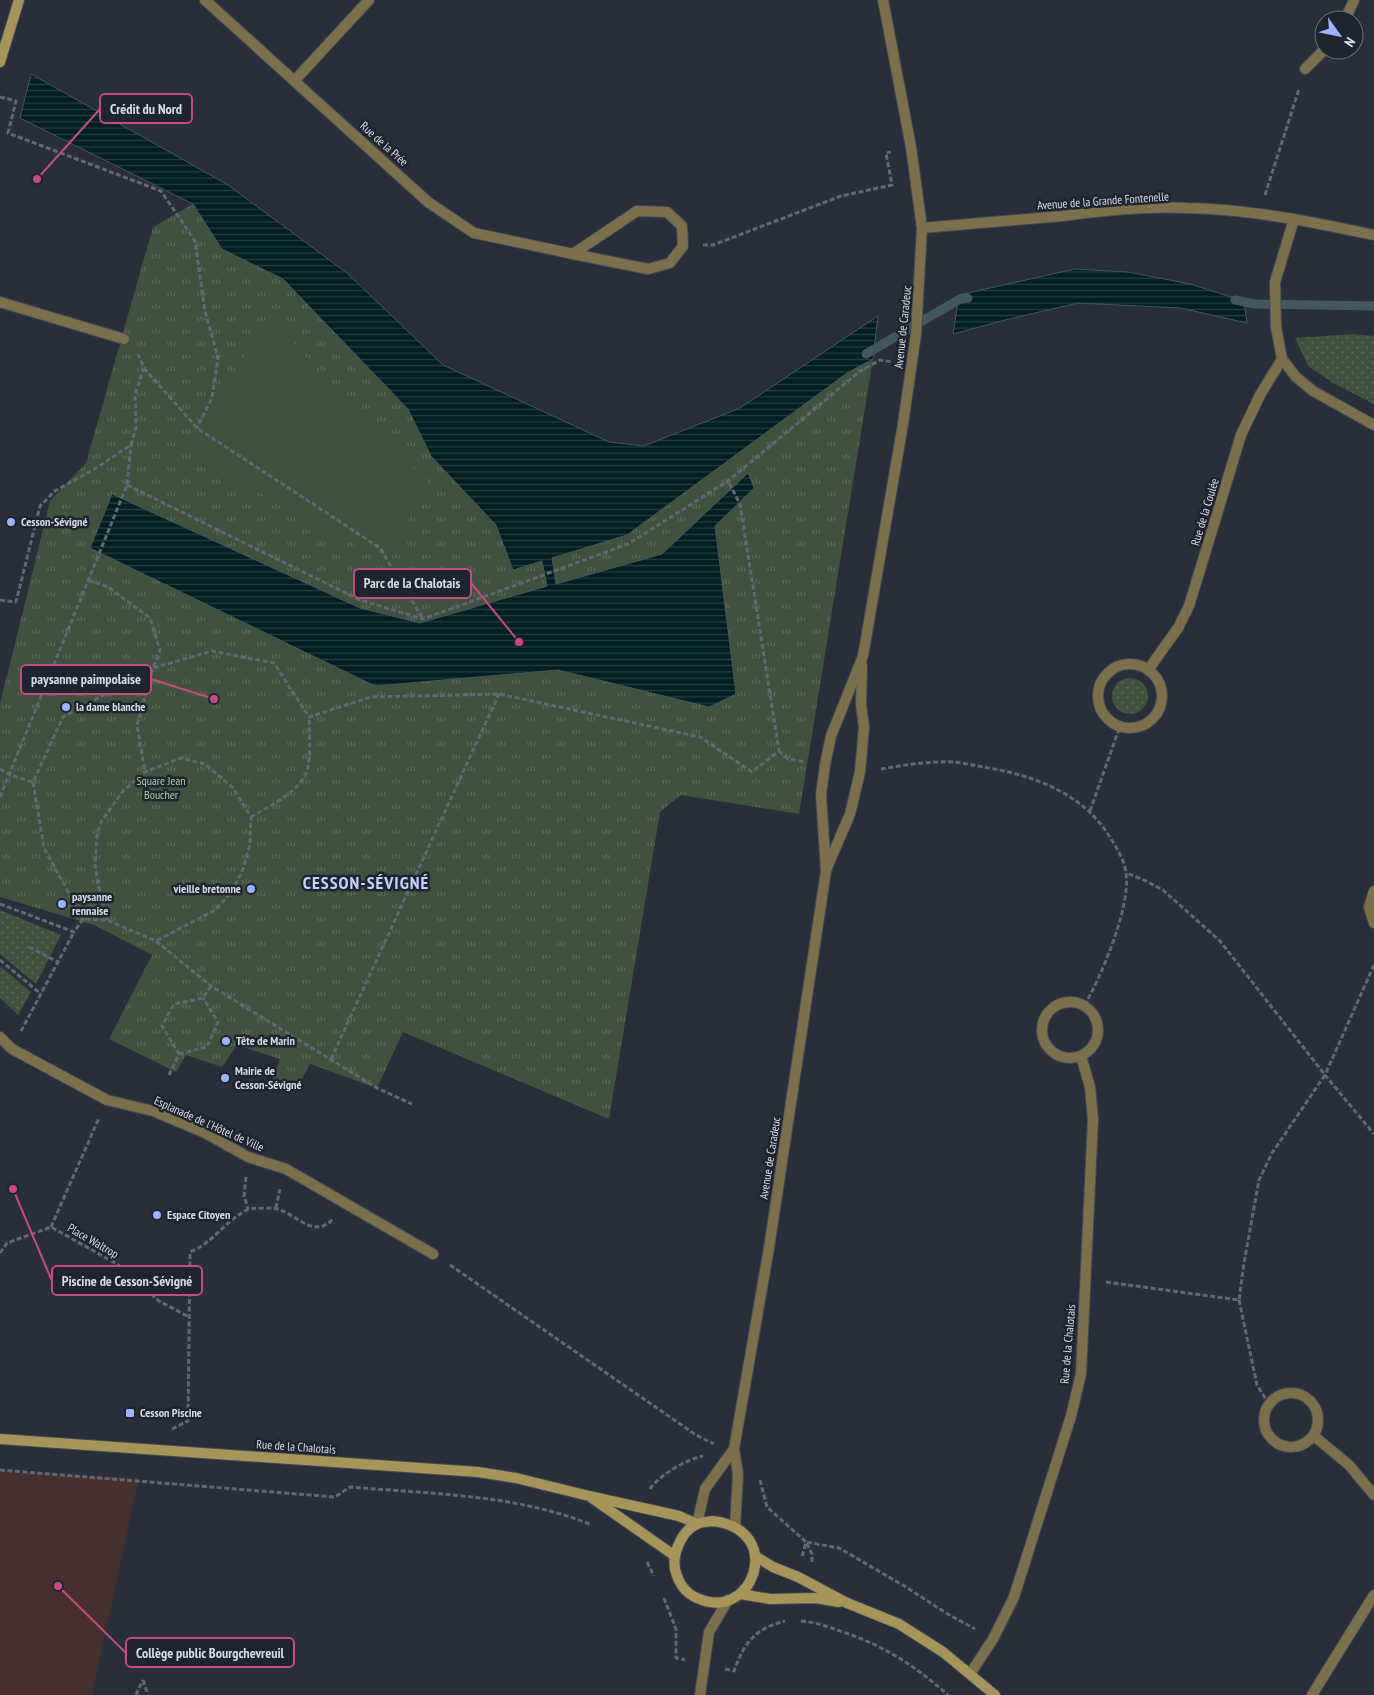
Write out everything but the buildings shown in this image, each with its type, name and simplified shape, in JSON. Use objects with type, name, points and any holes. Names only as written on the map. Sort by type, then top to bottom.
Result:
[{"type":"main road","points":[[0,62],[18,0]]},
{"type":"main road","name":"Rue de la Chalotais","points":[[0,1439],[478,1472],[516,1478],[679,1516],[696,1524]]},
{"type":"main road","name":"Rue de la Chalotais","points":[[589,1496],[675,1556]]},
{"type":"main road","points":[[712,1521],[724,1522],[736,1527],[745,1534],[752,1545],[755,1556],[755,1570],[750,1583],[740,1594],[716,1603],[703,1601],[692,1596],[683,1587],[677,1576],[674,1564],[681,1540],[696,1524],[712,1521]]},
{"type":"main road","points":[[755,1556],[773,1567],[798,1577],[847,1603],[905,1628],[943,1652],[995,1695]]},
{"type":"main road","points":[[740,1594],[770,1599],[816,1598],[847,1603]]},
{"type":"street","name":"Rue de la Prée","points":[[205,0],[428,202],[474,233],[648,270],[670,263],[683,246]]},
{"type":"street","points":[[294,80],[369,0]]},
{"type":"street","name":"Avenue de Caradeuc","points":[[826,871],[850,814],[860,772],[864,727],[861,704],[863,656],[912,364],[920,283],[922,228],[911,147],[883,0]]},
{"type":"street","points":[[1305,69],[1314,60]]},
{"type":"street","name":"Avenue de la Grande Fontenelle","points":[[922,228],[1130,209],[1187,208],[1294,219],[1374,235]]},
{"type":"street","points":[[573,254],[637,211],[667,212],[682,226],[683,246]]},
{"type":"street","points":[[1294,219],[1275,282],[1276,327],[1282,359],[1296,377],[1313,391],[1374,425]]},
{"type":"street","points":[[0,302],[124,339]]},
{"type":"street","name":"Rue de la Coulée","points":[[1148,670],[1174,635],[1189,606],[1241,435],[1260,395],[1282,359]]},
{"type":"street","name":"Avenue de Caradeuc","points":[[736,1527],[738,1474],[734,1449],[769,1248],[826,871],[821,795],[825,765],[831,736],[863,656]]},
{"type":"street","points":[[1124,665],[1140,666],[1148,670],[1159,682],[1162,690],[1160,706],[1151,720],[1144,724],[1128,728],[1120,726],[1112,722],[1102,710],[1099,694],[1104,678],[1116,667],[1124,665]]},
{"type":"street","points":[[1374,891],[1369,907],[1374,922]]},
{"type":"street","points":[[1070,1003],[1084,1006],[1095,1017],[1098,1032],[1093,1046],[1081,1056],[1067,1058],[1054,1053],[1045,1042],[1043,1029],[1047,1016],[1057,1006],[1070,1003]]},
{"type":"street","name":"Esplanade de l'Hôtel de Ville","points":[[0,1037],[12,1049],[107,1100],[153,1111],[205,1133],[248,1157],[286,1169],[434,1254]]},
{"type":"street","name":"Rue de la Chalotais","points":[[970,1674],[993,1639],[1014,1597],[1071,1416],[1081,1374],[1092,1119],[1090,1087],[1081,1056]]},
{"type":"street","points":[[1286,1393],[1293,1393],[1312,1402],[1318,1415],[1317,1429],[1314,1436],[1309,1441],[1296,1447],[1289,1448],[1275,1443],[1266,1432],[1264,1425],[1265,1411],[1269,1404],[1280,1395],[1286,1393]]},
{"type":"street","points":[[1314,1436],[1349,1465],[1374,1495]]},
{"type":"street","name":"Avenue de Caradeuc","points":[[696,1524],[705,1489],[734,1449]]},
{"type":"street","points":[[1312,1695],[1374,1595]]},
{"type":"street","points":[[700,1695],[709,1632],[728,1600]]},
{"type":"path","points":[[1259,214],[1305,69]]},
{"type":"path","points":[[0,97],[16,101],[8,133],[161,191],[195,241],[205,312],[218,358],[212,398],[197,428]]},
{"type":"path","points":[[683,246],[713,245],[841,196],[892,185],[886,153],[911,147]]},
{"type":"path","points":[[124,339],[139,354],[144,368],[197,428],[380,548],[423,619]]},
{"type":"path","points":[[127,485],[360,600],[423,619],[628,544],[728,481],[859,372],[880,360],[912,364]]},
{"type":"path","points":[[0,797],[127,485],[131,444],[136,427],[135,395],[144,368]]},
{"type":"path","points":[[0,600],[16,602],[40,506],[55,491],[96,468],[131,444]]},
{"type":"path","points":[[728,481],[740,504],[779,751],[788,759],[825,765]]},
{"type":"path","points":[[88,580],[108,587],[150,618],[160,650],[153,668],[138,725],[145,772]]},
{"type":"path","points":[[83,919],[44,848],[33,782],[63,717],[153,668],[212,651],[274,664],[309,717],[308,769],[298,786],[285,797],[250,817]]},
{"type":"path","points":[[309,717],[371,697],[499,694],[700,737],[752,772],[779,751]]},
{"type":"path","points":[[331,1060],[499,694]]},
{"type":"path","points":[[1090,810],[1120,726]]},
{"type":"path","points":[[107,920],[94,864],[97,836],[101,822],[118,797],[145,772],[181,758],[206,764],[234,788],[250,817],[250,844],[243,869],[231,893],[215,910],[156,941]]},
{"type":"path","points":[[860,772],[892,766],[952,762],[1002,770],[1049,784],[1072,796],[1090,810],[1104,827],[1115,845],[1126,873],[1125,897],[1118,927],[1093,991],[1084,1006]]},
{"type":"path","points":[[0,769],[10,775],[33,782]]},
{"type":"path","points":[[1126,873],[1162,890],[1220,941],[1325,1075],[1374,1134]]},
{"type":"path","points":[[0,904],[74,932]]},
{"type":"path","points":[[83,919],[107,920],[156,941],[211,986],[377,1088],[412,1104]]},
{"type":"path","points":[[12,1049],[74,932],[83,919]]},
{"type":"path","points":[[29,946],[58,962]]},
{"type":"path","points":[[0,960],[41,994]]},
{"type":"path","points":[[1269,1404],[1258,1385],[1239,1300],[1259,1180],[1272,1153],[1325,1075],[1374,965]]},
{"type":"path","points":[[179,1054],[162,1026],[174,1004],[203,998],[211,986]]},
{"type":"path","points":[[168,1076],[179,1054],[207,1047],[218,1022],[203,998]]},
{"type":"path","points":[[51,1227],[107,1100]]},
{"type":"path","points":[[244,1196],[248,1209]]},
{"type":"path","points":[[163,1451],[165,1433],[188,1421],[190,1252],[203,1247],[248,1209],[276,1208],[308,1226],[317,1227],[329,1224],[348,1204]]},
{"type":"path","name":"Place Waltrop","points":[[0,1253],[7,1243],[51,1227],[117,1264],[159,1301],[189,1317]]},
{"type":"path","points":[[434,1254],[512,1306],[696,1435],[715,1445],[734,1449]]},
{"type":"path","points":[[1085,1280],[1239,1300]]},
{"type":"path","points":[[0,1470],[335,1497],[350,1487],[463,1496],[529,1505],[568,1515],[598,1528]]},
{"type":"path","points":[[644,1558],[658,1584]]},
{"type":"path","points":[[662,1593],[676,1629],[676,1658],[734,1671],[741,1652],[750,1640],[772,1624],[787,1620]]},
{"type":"path","points":[[794,1621],[808,1622],[832,1628],[877,1644],[914,1667],[948,1695]]},
{"type":"path","points":[[136,1695],[143,1680],[148,1695]]},
{"type":"shaded area","points":[[31,74],[228,185],[347,273],[443,365],[609,442],[644,446],[740,408],[878,316],[873,359],[847,373],[627,535],[552,558],[556,584],[662,554],[748,473],[754,488],[715,526],[736,694],[709,707],[558,670],[375,686],[90,548],[112,494],[360,608],[420,623],[547,586],[542,561],[513,570],[496,525],[431,456],[408,409],[283,279],[222,249],[193,204],[20,118]]},
{"type":"shaded area","points":[[1075,269],[1128,272],[1190,284],[1244,301],[1247,323],[1181,308],[1078,303],[953,334],[959,295]]},
{"type":"shaded area","points":[[0,1472],[139,1478],[92,1695],[0,1695]]},
{"type":"green space","name":"Square Jean Boucher","points":[[193,204],[222,249],[283,279],[408,409],[431,456],[496,525],[513,570],[873,359],[799,814],[681,795],[660,812],[609,1119],[403,1032],[377,1088],[310,1064],[294,1093],[271,1085],[280,1059],[237,1045],[222,1067],[186,1055],[176,1072],[109,1039],[152,955],[94,925],[0,897],[0,704],[50,501],[86,463],[153,227]]},
{"type":"green space","points":[[271,317],[346,404],[430,484],[383,560],[244,484],[191,441],[197,428]]},
{"type":"green space","points":[[1353,334],[1374,336],[1374,404],[1333,383],[1308,366],[1295,338]]},
{"type":"green space","points":[[1130,678],[1137,679],[1143,683],[1147,689],[1147,703],[1143,709],[1137,713],[1130,714],[1123,713],[1117,709],[1113,703],[1112,696],[1113,689],[1117,683],[1123,679]]},
{"type":"green space","points":[[0,910],[61,935],[36,984],[0,954]]},
{"type":"green space","points":[[0,966],[31,992],[18,1015],[0,998]]},
{"type":"waterway","points":[[866,354],[960,299],[968,298]]},
{"type":"waterway","points":[[1235,300],[1255,304],[1374,306]]},
{"type":"place","name":"Crédit du Nord","points":[[37,179]]},
{"type":"place","name":"Cesson-Sévigné","points":[[11,522]]},
{"type":"place","name":"Parc de la Chalotais","points":[[519,642]]},
{"type":"place","name":"paysanne paimpolaise","points":[[214,699]]},
{"type":"place","name":"la dame blanche","points":[[66,707]]},
{"type":"place","name":"vieille bretonne","points":[[251,889]]},
{"type":"place","name":"paysanne rennaise","points":[[62,904]]},
{"type":"place","name":"Tête de Marin","points":[[226,1041]]},
{"type":"place","name":"Mairie de Cesson-Sévigné","points":[[225,1078]]},
{"type":"place","name":"Piscine de Cesson-Sévigné","points":[[13,1189]]},
{"type":"place","name":"Espace Citoyen","points":[[157,1215]]},
{"type":"place","name":"Cesson Piscine","points":[[130,1413]]},
{"type":"place","name":"Collège public Bourgchevreuil","points":[[58,1586]]},
{"type":"district","name":"CESSON-SÉVIGNÉ","points":[[366,883]]}]
